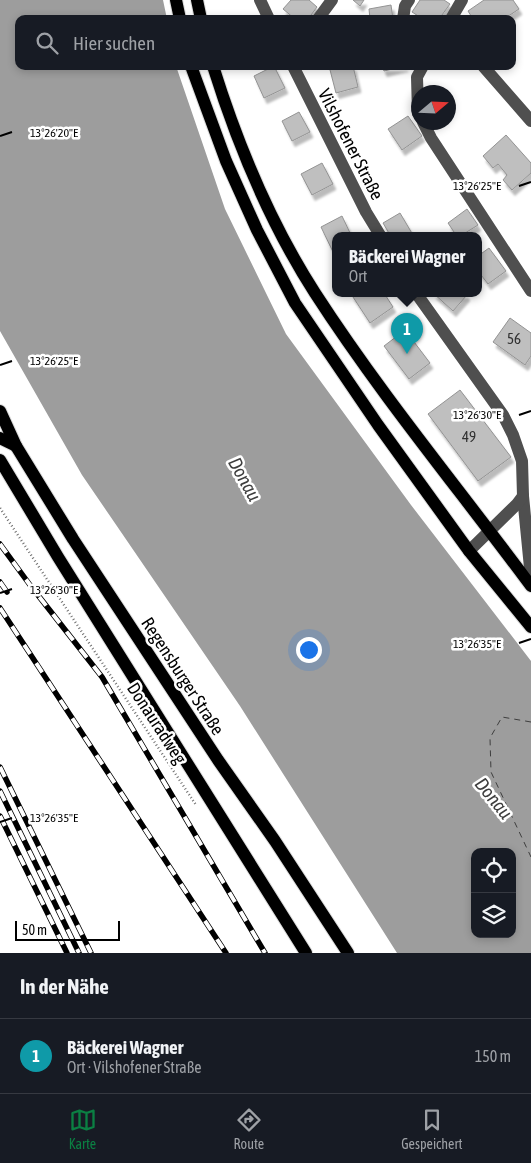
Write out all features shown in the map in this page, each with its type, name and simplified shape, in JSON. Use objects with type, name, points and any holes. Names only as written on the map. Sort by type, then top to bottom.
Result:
[{"type":"main road","points":[[176,0],[179,15]]},
{"type":"main road","points":[[197,0],[200,15]]},
{"type":"main road","points":[[193,70],[226,161],[257,230],[294,303],[378,425],[469,551],[531,627]]},
{"type":"main road","points":[[214,70],[244,156],[276,224],[315,293],[401,416],[531,586]]},
{"type":"main road","name":"Regensburger Straße","points":[[0,411],[16,446],[73,539],[348,953]]},
{"type":"main road","points":[[0,438],[16,446]]},
{"type":"main road","points":[[0,460],[58,557],[306,953]]},
{"type":"street","points":[[260,0],[267,15]]},
{"type":"street","points":[[321,15],[332,0]]},
{"type":"street","points":[[404,15],[405,6],[409,0]]},
{"type":"street","points":[[453,15],[462,0]]},
{"type":"street","name":"Vilshofener Straße","points":[[295,70],[366,212],[378,232]]},
{"type":"street","points":[[417,70],[417,85]]},
{"type":"street","points":[[486,70],[531,121]]},
{"type":"street","points":[[427,130],[531,291]]},
{"type":"street","points":[[419,297],[503,415],[526,460],[522,496],[531,578]]},
{"type":"street","points":[[469,551],[522,496]]},
{"type":"path","name":"Donauradweg","points":[[0,508],[200,811]]},
{"type":"water","name":"Donau","points":[[0,0],[163,0],[166,15],[15,15],[15,70],[177,70],[225,209],[286,334],[411,505],[531,661],[531,953],[397,953],[240,706],[82,475],[0,331]]},
{"type":"building","points":[[291,0],[309,0],[317,7],[311,15],[290,15],[283,9]]},
{"type":"building","points":[[353,0],[364,0],[360,6]]},
{"type":"building","points":[[420,0],[444,0],[450,4],[442,15],[417,15],[412,12]]},
{"type":"building","points":[[484,0],[513,0],[519,9],[510,15],[470,15],[468,11]]},
{"type":"building","points":[[391,5],[392,15],[370,15],[369,9]]},
{"type":"building","points":[[266,70],[276,70],[285,88],[264,98],[254,76]]},
{"type":"building","points":[[330,70],[354,70],[358,87],[336,93]]},
{"type":"building","points":[[299,112],[310,132],[292,141],[282,121]]},
{"type":"building","points":[[408,116],[411,120],[411,130],[418,130],[422,136],[402,150],[388,129]]},
{"type":"building","points":[[506,135],[531,163],[531,173],[512,190],[503,180],[507,175],[498,164],[493,168],[483,156]]},
{"type":"building","points":[[322,163],[333,184],[312,195],[301,174]]},
{"type":"building","points":[[467,209],[478,225],[467,232],[454,232],[448,223]]},
{"type":"building","points":[[400,213],[411,232],[388,232],[383,223]]},
{"type":"building","points":[[342,216],[350,232],[332,232],[332,250],[321,227]]},
{"type":"building","points":[[489,248],[506,271],[488,284],[482,276],[482,253]]},
{"type":"building","points":[[353,297],[387,297],[393,307],[370,323]]},
{"type":"building","points":[[437,297],[465,297],[453,311]]},
{"type":"building","points":[[510,318],[531,333],[531,356],[525,365],[493,342]]},
{"type":"building","points":[[405,330],[430,363],[409,379],[384,346]]},
{"type":"building","points":[[460,390],[511,457],[478,481],[428,414]]},
{"type":"ferry route","points":[[531,722],[502,717],[490,738],[491,772],[531,857]]},
{"type":"railway","points":[[0,544],[102,677],[265,953]]},
{"type":"railway","points":[[0,582],[7,592]]},
{"type":"railway","points":[[0,608],[226,953]]},
{"type":"railway","points":[[0,767],[91,953]]},
{"type":"railway","points":[[0,791],[79,953]]},
{"type":"railway","points":[[0,816],[67,953]]},
{"type":"place","name":"Bäckerei Wagner","points":[[407,354]]}]
